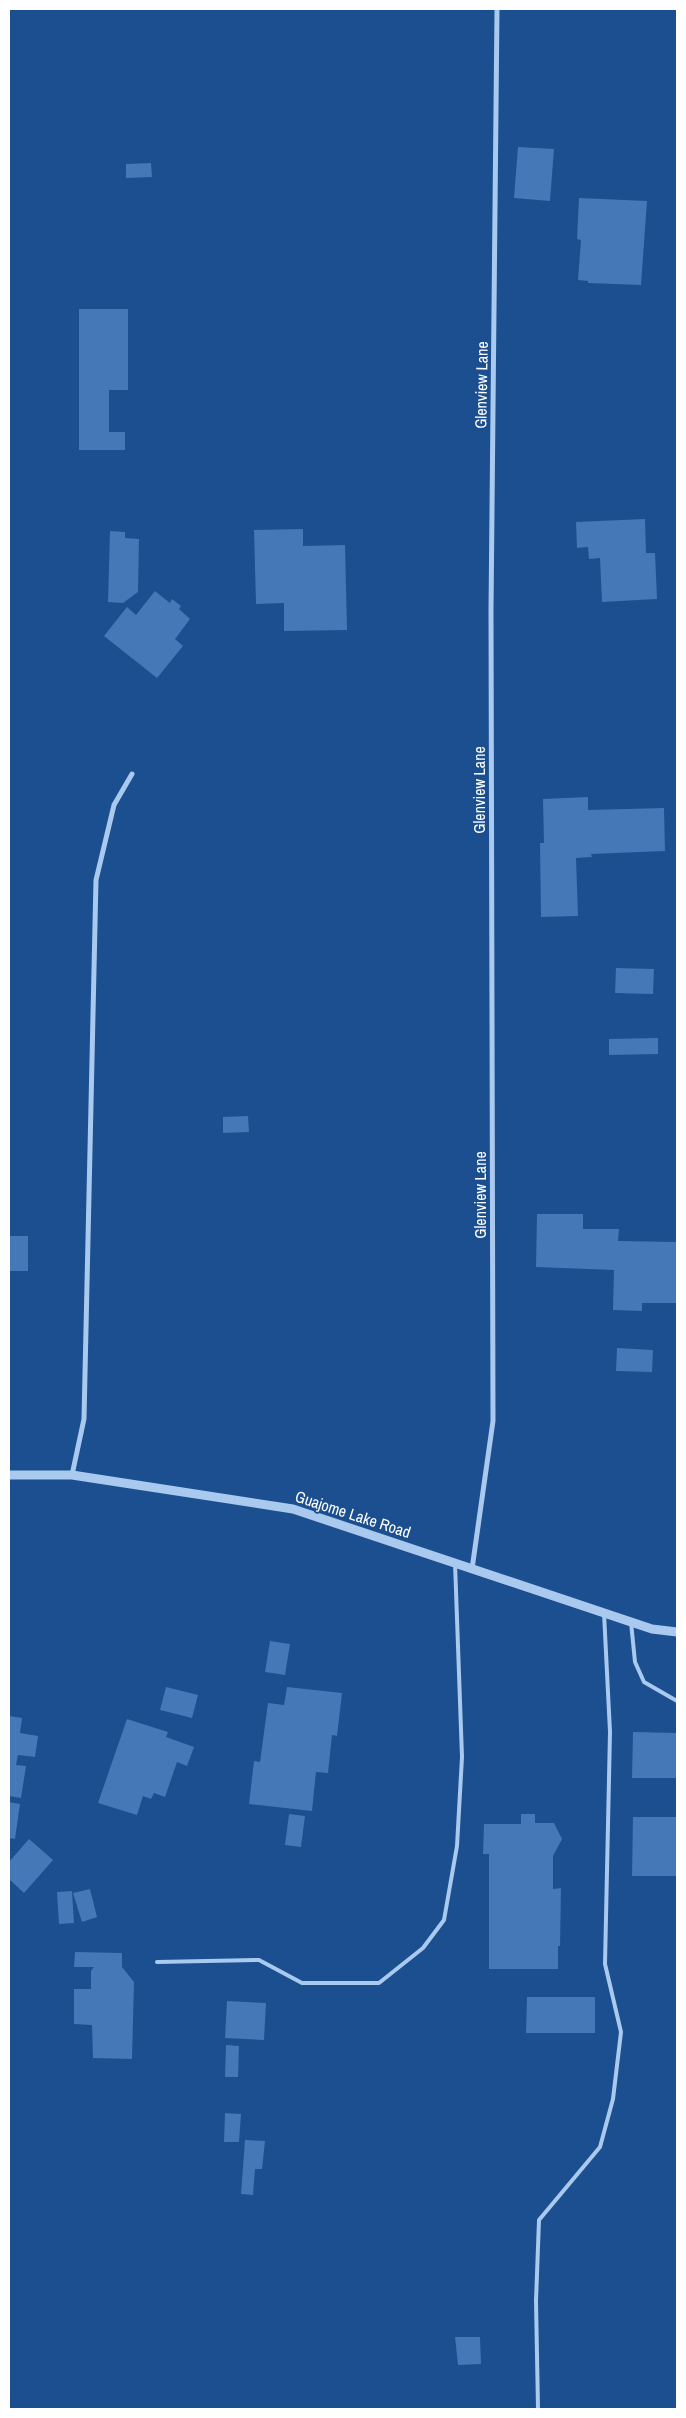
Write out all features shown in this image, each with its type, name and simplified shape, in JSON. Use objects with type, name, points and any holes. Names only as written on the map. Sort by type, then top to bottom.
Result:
[{"type":"street","name":"Glenview Lane","points":[[472,1569],[493,1420],[491,611],[497,9]]},
{"type":"street","points":[[72,1474],[84,1419],[96,880],[114,805],[132,774]]},
{"type":"street","name":"Guajome Lake Road","points":[[9,1475],[72,1474],[293,1509],[652,1629],[677,1632]]},
{"type":"lane","points":[[157,1962],[258,1960],[302,1983],[379,1983],[423,1948],[444,1920],[457,1846],[462,1757],[455,1564]]},
{"type":"lane","points":[[538,2409],[536,2301],[539,2220],[600,2147],[613,2099],[621,2032],[605,1964],[610,1732],[604,1613]]},
{"type":"lane","points":[[631,1622],[635,1662],[644,1682],[677,1701]]},
{"type":"building","points":[[518,147],[554,149],[550,201],[514,198]]},
{"type":"building","points":[[151,163],[152,177],[126,178],[126,164]]},
{"type":"building","points":[[579,198],[647,201],[641,285],[588,283],[588,281],[578,280],[581,240],[577,239]]},
{"type":"building","points":[[79,309],[128,309],[128,390],[109,390],[109,432],[125,432],[125,450],[79,450]]},
{"type":"building","points":[[645,519],[646,553],[655,553],[657,599],[602,602],[600,558],[589,559],[588,547],[577,548],[576,522]]},
{"type":"building","points":[[303,529],[303,546],[345,545],[347,630],[284,631],[284,603],[256,604],[254,530]]},
{"type":"building","points":[[110,531],[125,532],[125,538],[139,539],[138,592],[123,603],[108,602]]},
{"type":"building","points":[[155,591],[170,603],[172,599],[181,606],[179,609],[190,619],[175,639],[183,646],[157,678],[104,636],[127,607],[136,615]]},
{"type":"building","points":[[588,797],[588,810],[664,808],[665,851],[591,854],[592,857],[576,858],[578,916],[541,917],[540,843],[544,843],[543,799]]},
{"type":"building","points":[[616,968],[654,969],[653,994],[615,993]]},
{"type":"building","points":[[658,1038],[658,1054],[609,1055],[609,1039]]},
{"type":"building","points":[[248,1116],[249,1132],[223,1133],[223,1117]]},
{"type":"building","points":[[537,1214],[583,1214],[583,1229],[619,1229],[618,1241],[677,1242],[676,1303],[642,1303],[642,1311],[613,1310],[614,1270],[536,1267]]},
{"type":"building","points":[[9,1236],[28,1236],[28,1271],[9,1271]]},
{"type":"building","points":[[617,1348],[653,1350],[652,1372],[616,1371]]},
{"type":"building","points":[[270,1641],[290,1644],[285,1675],[265,1672]]},
{"type":"building","points":[[166,1687],[198,1695],[192,1718],[160,1710]]},
{"type":"building","points":[[287,1687],[342,1693],[337,1736],[332,1735],[328,1773],[316,1772],[312,1811],[249,1804],[254,1761],[260,1762],[268,1703],[284,1705]]},
{"type":"building","points":[[9,1716],[22,1718],[20,1733],[38,1736],[35,1757],[18,1755],[16,1765],[26,1766],[21,1798],[9,1796]]},
{"type":"building","points":[[127,1719],[168,1732],[166,1737],[194,1747],[187,1766],[177,1762],[165,1797],[154,1793],[151,1799],[143,1796],[137,1815],[98,1803]]},
{"type":"building","points":[[633,1732],[677,1733],[677,1778],[632,1778]]},
{"type":"building","points":[[9,1802],[20,1804],[15,1839],[9,1838]]},
{"type":"building","points":[[289,1814],[305,1816],[301,1847],[285,1845]]},
{"type":"building","points":[[521,1814],[535,1814],[535,1823],[554,1823],[562,1839],[553,1856],[553,1889],[561,1888],[558,1969],[489,1969],[489,1854],[483,1854],[484,1824],[521,1824]]},
{"type":"building","points":[[633,1817],[677,1817],[677,1876],[632,1876]]},
{"type":"building","points":[[29,1839],[53,1860],[24,1893],[9,1879],[9,1862]]},
{"type":"building","points":[[90,1889],[97,1917],[82,1922],[73,1893]]},
{"type":"building","points":[[72,1891],[74,1923],[59,1924],[57,1892]]},
{"type":"building","points":[[75,1952],[122,1953],[122,1967],[134,1982],[132,2059],[93,2058],[92,2025],[74,2024],[74,1989],[91,1989],[91,1971],[94,1967],[74,1967]]},
{"type":"building","points":[[527,1997],[595,1997],[595,2033],[526,2033]]},
{"type":"building","points":[[227,2001],[266,2003],[264,2040],[225,2038]]},
{"type":"building","points":[[226,2045],[239,2046],[238,2077],[225,2077]]},
{"type":"building","points":[[225,2113],[241,2114],[239,2142],[224,2142]]},
{"type":"building","points":[[245,2140],[265,2141],[262,2169],[255,2169],[253,2195],[241,2194]]},
{"type":"building","points":[[455,2337],[480,2337],[481,2364],[458,2365]]}]
